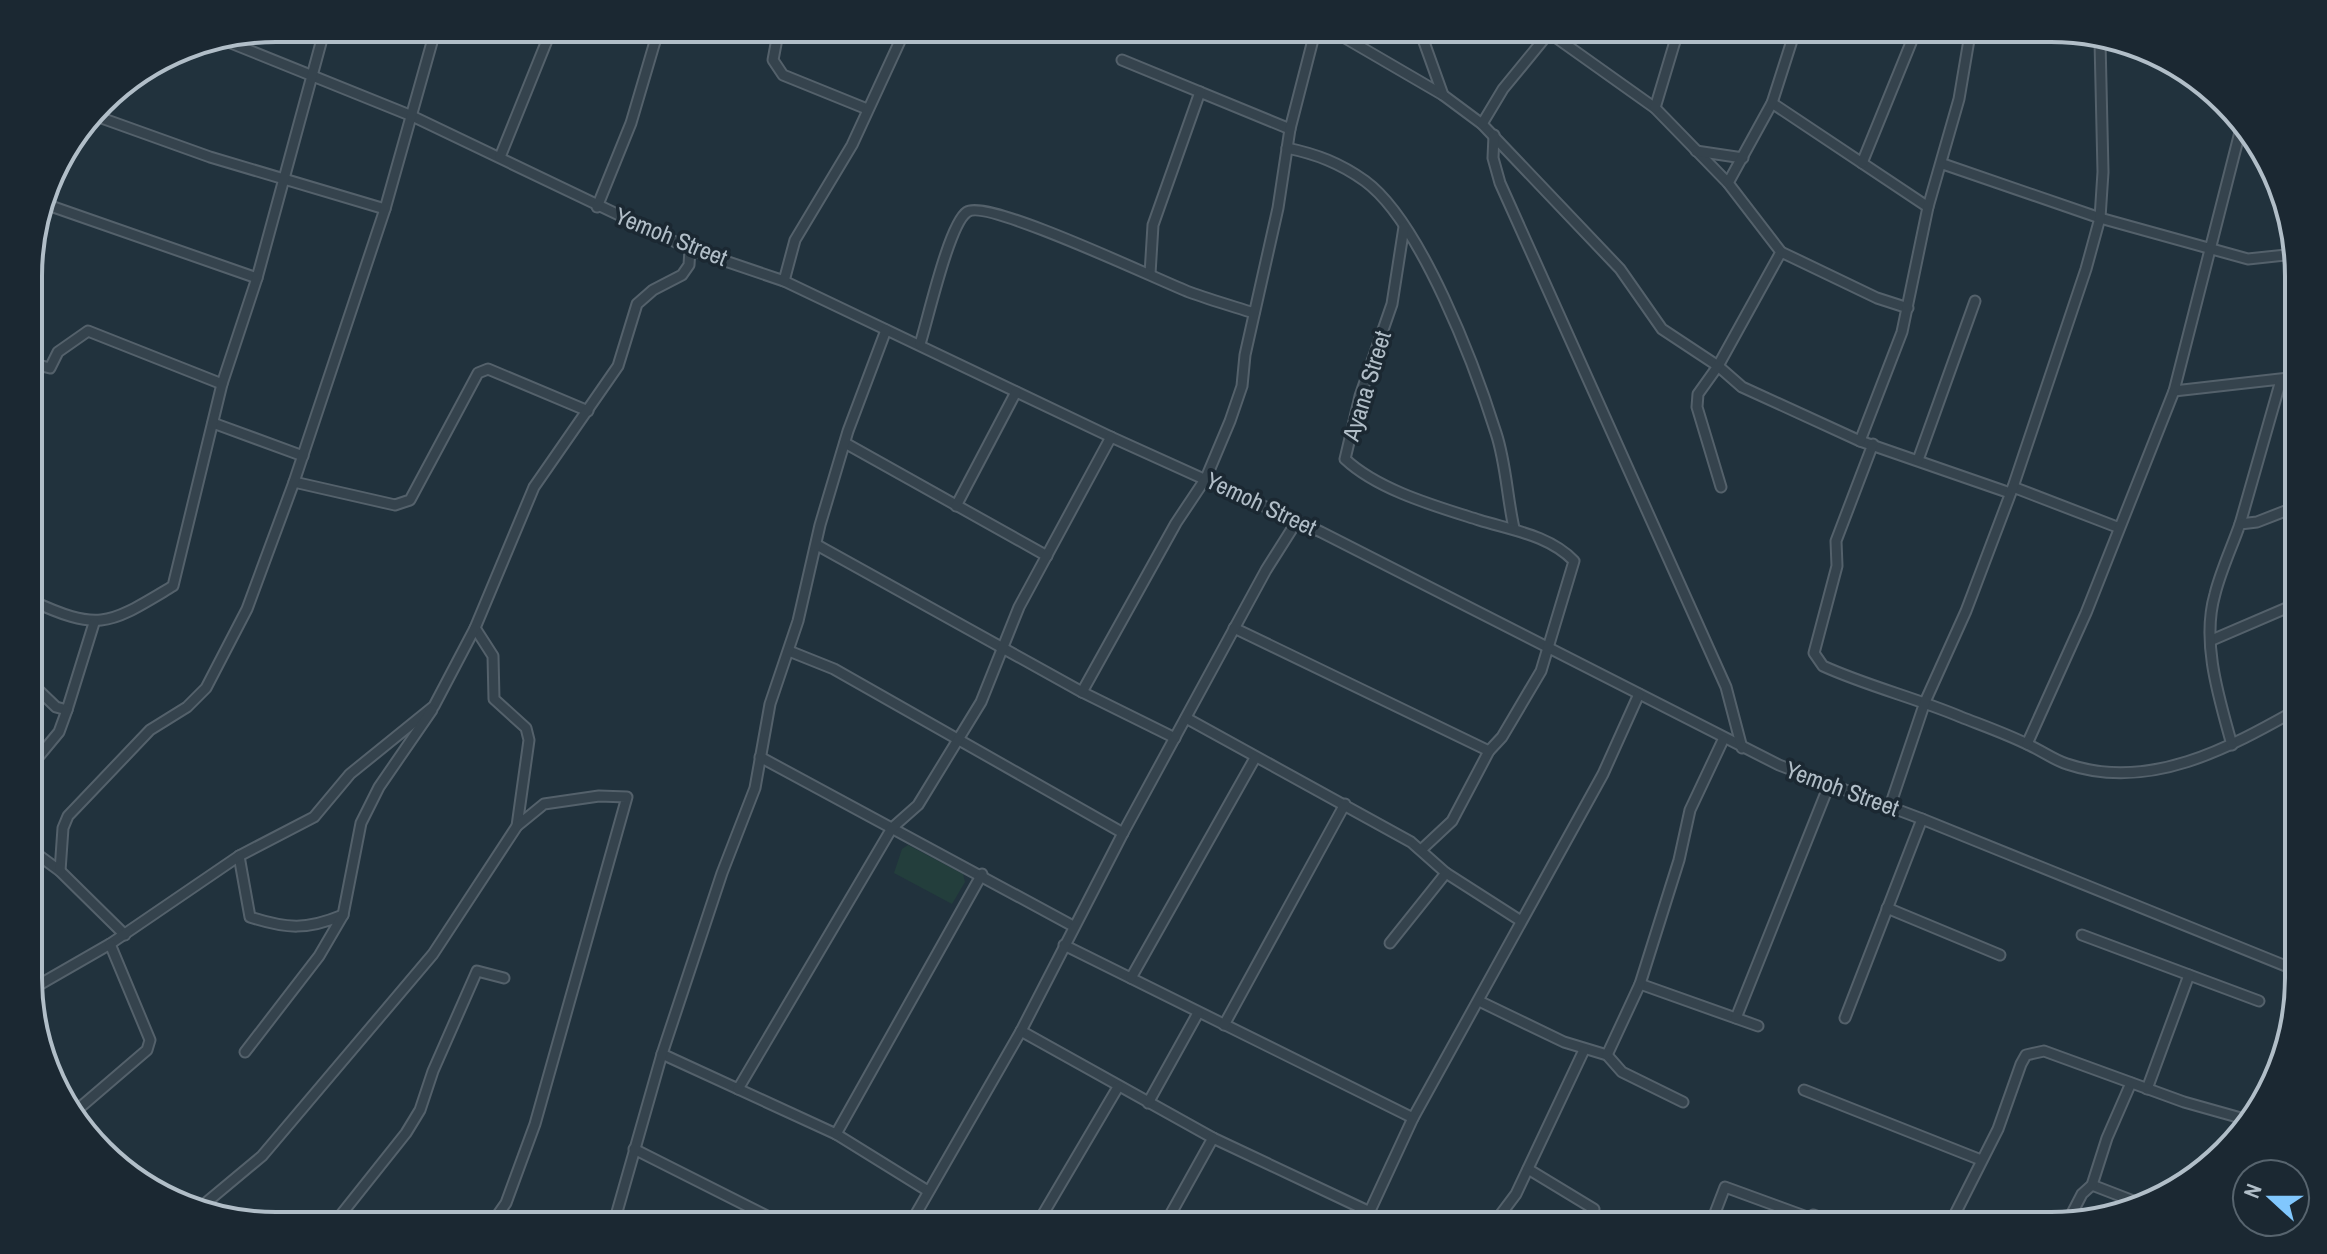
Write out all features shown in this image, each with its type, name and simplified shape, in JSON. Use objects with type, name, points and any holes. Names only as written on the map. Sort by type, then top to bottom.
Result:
[{"type":"street","points":[[43,604],[94,623],[126,614],[173,586],[222,384],[257,278],[321,42]]},
{"type":"street","points":[[60,871],[63,828],[68,816],[150,730],[187,707],[206,688],[247,609],[303,456],[385,209],[432,42]]},
{"type":"street","points":[[500,157],[546,42]]},
{"type":"street","points":[[597,207],[631,123],[655,42]]},
{"type":"street","points":[[776,42],[773,60],[783,75],[867,109]]},
{"type":"street","points":[[784,281],[795,240],[852,145],[899,42]]},
{"type":"street","points":[[1082,692],[1176,523],[1206,478],[1242,386],[1254,313],[1276,218],[1290,129],[1312,42]]},
{"type":"street","points":[[1352,42],[1443,95],[1482,124],[1620,269],[1662,329],[1757,395],[1860,441],[2117,527]]},
{"type":"street","points":[[1424,42],[1443,95]]},
{"type":"street","points":[[1482,124],[1503,89],[1543,42]]},
{"type":"street","points":[[1567,42],[1655,108],[1728,183],[1781,252],[1868,294],[1908,308]]},
{"type":"street","points":[[1655,108],[1675,42]]},
{"type":"street","points":[[1728,183],[1772,103],[1792,42]]},
{"type":"street","points":[[1862,163],[1911,42]]},
{"type":"street","points":[[1860,441],[1908,308],[1928,207],[1943,164],[1968,42]]},
{"type":"street","name":"Yemoh Street","points":[[238,45],[412,116],[690,249],[784,281],[920,344],[1111,437],[1297,521],[1550,647],[1723,740],[2285,966]]},
{"type":"street","points":[[1890,806],[1925,702],[1966,611],[2012,490],[2100,218],[2100,47]]},
{"type":"street","points":[[1122,60],[1290,129]]},
{"type":"street","points":[[1150,274],[1153,225],[1200,92]]},
{"type":"street","points":[[1772,103],[1928,207]]},
{"type":"street","points":[[104,118],[385,209]]},
{"type":"street","points":[[1494,135],[1493,158],[1500,183],[1726,687],[1742,748]]},
{"type":"street","points":[[2027,744],[2086,613],[2117,527],[2174,391],[2239,137]]},
{"type":"street","points":[[1287,148],[1322,155],[1366,182],[1404,227],[1424,259],[1461,340],[1497,434],[1514,528],[1547,542],[1574,561],[1550,647],[1452,821],[1421,850]]},
{"type":"street","points":[[1696,151],[1743,158]]},
{"type":"street","points":[[1943,164],[2100,218],[2248,259],[2284,255]]},
{"type":"street","points":[[53,207],[257,278]]},
{"type":"street","points":[[920,344],[952,238],[962,216],[969,209],[980,209],[1014,220],[1190,292],[1254,313]]},
{"type":"street","name":"Ayana Street","points":[[1404,227],[1392,304],[1360,396],[1345,459],[1356,469],[1396,489],[1479,520],[1514,528]]},
{"type":"street","points":[[245,1052],[319,956],[343,915],[361,823],[379,787],[434,706],[475,628],[534,487],[618,366],[637,304],[653,290],[682,275],[689,265],[690,249]]},
{"type":"street","points":[[1721,487],[1697,407],[1698,394],[1718,366],[1781,252]]},
{"type":"street","points":[[1918,460],[1975,301]]},
{"type":"street","points":[[617,1212],[662,1054],[722,873],[755,788],[770,704],[789,651],[845,443],[886,330]]},
{"type":"street","points":[[43,366],[50,368],[58,352],[88,331],[222,384]]},
{"type":"street","points":[[294,482],[395,505],[410,500],[478,373],[488,369],[588,411]]},
{"type":"street","points":[[2174,391],[2285,379]]},
{"type":"street","points":[[2232,745],[2213,678],[2214,594],[2240,524],[2281,380]]},
{"type":"street","points":[[956,506],[1016,392]]},
{"type":"street","points":[[213,423],[303,456]]},
{"type":"street","points":[[738,1089],[892,828],[918,805],[981,702],[1019,607],[1111,437]]},
{"type":"street","points":[[845,443],[1047,556]]},
{"type":"street","points":[[1873,444],[1836,541],[1837,566],[1814,653],[1823,666],[1925,702],[2027,744],[2065,764],[2087,769],[2145,771],[2182,765],[2232,745],[2285,716]]},
{"type":"street","points":[[2240,524],[2257,522],[2285,511]]},
{"type":"street","points":[[917,1212],[1021,1031],[1123,833],[1234,628],[1297,521]]},
{"type":"street","points":[[817,545],[1082,692],[1175,738]]},
{"type":"street","points":[[2212,640],[2285,609]]},
{"type":"street","points":[[42,752],[59,732],[94,623]]},
{"type":"street","points":[[475,628],[493,656],[494,699],[526,728],[529,740],[517,826]]},
{"type":"street","points":[[1234,628],[1489,751]]},
{"type":"street","points":[[789,651],[834,669],[1123,833]]},
{"type":"street","points":[[42,694],[56,707],[67,710]]},
{"type":"street","points":[[1370,1211],[1413,1118],[1603,774],[1639,694]]},
{"type":"street","points":[[42,983],[125,935],[239,856],[314,817],[350,774],[434,706]]},
{"type":"street","points":[[1186,718],[1345,804],[1421,850],[1446,873],[1521,921]]},
{"type":"street","points":[[1607,1055],[1640,984],[1679,860],[1690,810],[1723,740]]},
{"type":"street","points":[[760,757],[982,874],[1073,926]]},
{"type":"street","points":[[1131,978],[1255,758]]},
{"type":"street","points":[[1736,1018],[1829,785]]},
{"type":"street","points":[[207,1202],[262,1156],[433,954],[517,826],[544,804],[599,796],[627,797],[535,1124],[506,1203],[500,1212]]},
{"type":"street","points":[[1224,1025],[1345,804]]},
{"type":"street","points":[[1845,1018],[1922,819]]},
{"type":"street","points":[[239,856],[250,917],[275,925],[313,927],[343,915]]},
{"type":"street","points":[[42,858],[60,871],[125,935]]},
{"type":"street","points":[[1390,943],[1446,873]]},
{"type":"street","points":[[836,1134],[982,874]]},
{"type":"street","points":[[1887,908],[2000,955]]},
{"type":"street","points":[[2082,935],[2259,1001]]},
{"type":"street","points":[[81,1107],[147,1050],[150,1040],[110,944]]},
{"type":"street","points":[[1064,945],[1413,1118]]},
{"type":"street","points":[[343,1212],[406,1133],[420,1110],[433,1071],[477,971],[504,978]]},
{"type":"street","points":[[2147,1089],[2189,975]]},
{"type":"street","points":[[1640,984],[1758,1026]]},
{"type":"street","points":[[1479,1001],[1584,1050],[1607,1055],[1622,1072],[1683,1102]]},
{"type":"street","points":[[1148,1103],[1198,1013]]},
{"type":"street","points":[[1021,1031],[1213,1138],[1369,1211]]},
{"type":"street","points":[[1504,1211],[1584,1050]]},
{"type":"street","points":[[1956,1211],[1998,1129],[2026,1055],[2044,1051],[2147,1089],[2239,1117]]},
{"type":"street","points":[[662,1054],[836,1134],[928,1191]]},
{"type":"street","points":[[2074,1210],[2082,1194],[2092,1185],[2107,1138],[2131,1083]]},
{"type":"street","points":[[1045,1212],[1118,1087]]},
{"type":"street","points":[[1804,1090],[1981,1160]]},
{"type":"street","points":[[1172,1211],[1213,1138]]},
{"type":"street","points":[[634,1149],[759,1212]]},
{"type":"street","points":[[1528,1169],[1594,1209]]},
{"type":"street","points":[[2092,1185],[2128,1199]]},
{"type":"street","points":[[1716,1211],[1725,1187],[1791,1211]]},
{"type":"green space","points":[[908,845],[963,874],[965,882],[952,904],[894,873],[902,849]]}]
